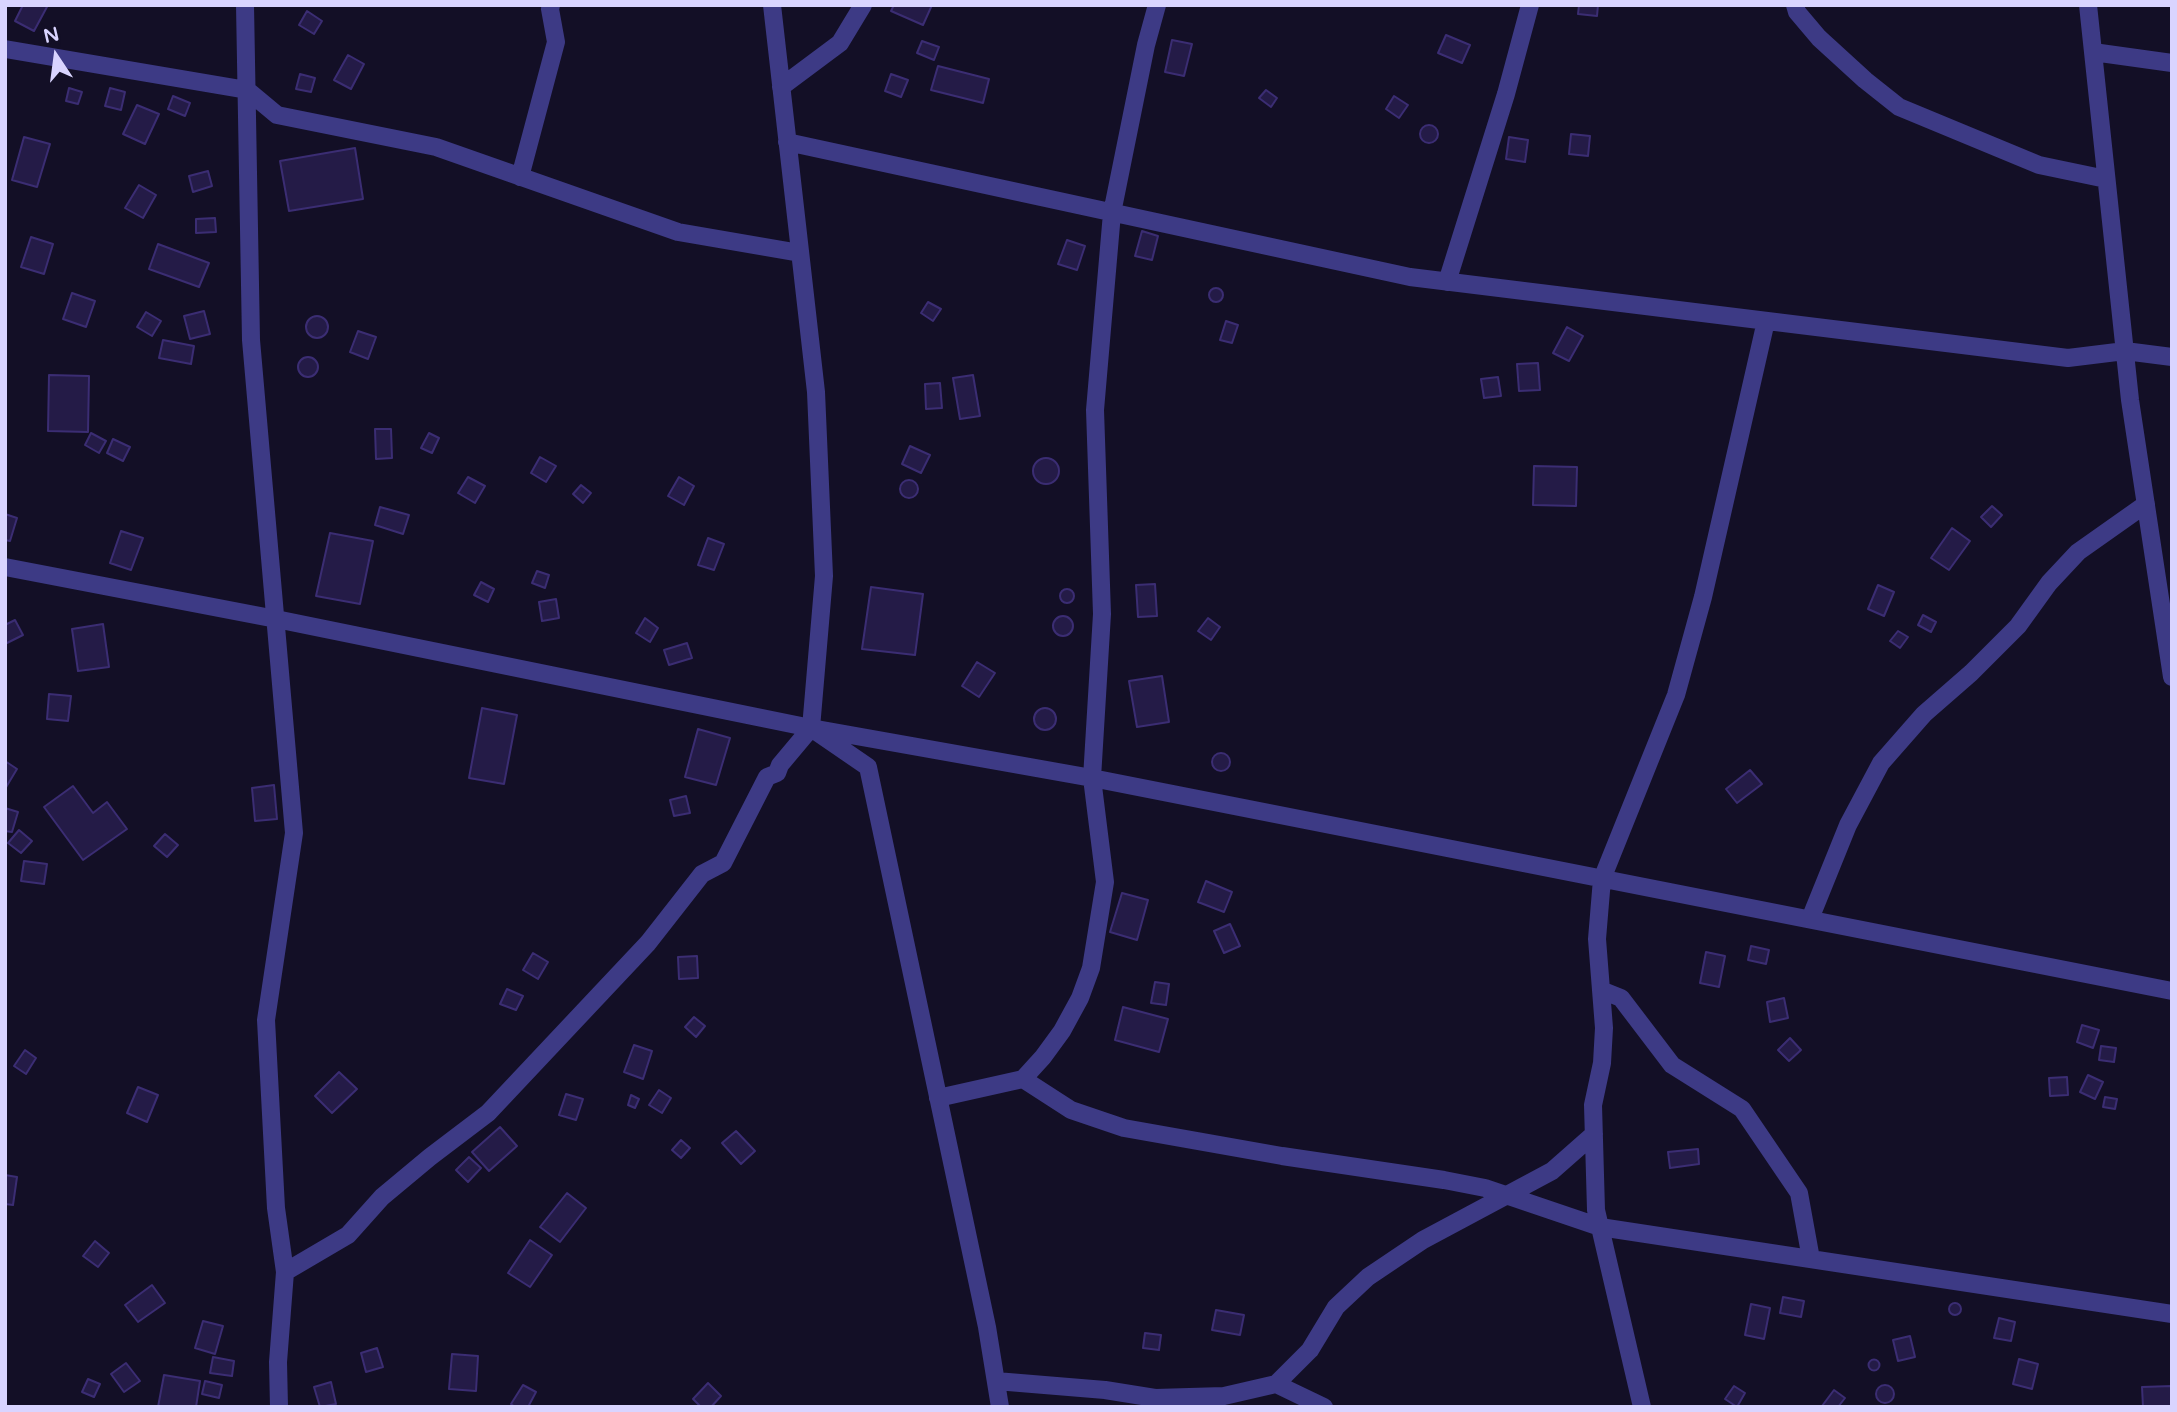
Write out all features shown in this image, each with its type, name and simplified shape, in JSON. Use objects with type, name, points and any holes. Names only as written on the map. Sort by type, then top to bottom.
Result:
[{"type":"street","points":[[246,5],[251,340],[294,833],[266,1020],[276,1208],[285,1272],[278,1362],[279,1407]]},
{"type":"street","points":[[520,177],[556,42],[551,5]]},
{"type":"street","points":[[285,1272],[348,1235],[382,1197],[488,1113],[648,943],[702,874],[723,863],[767,777],[777,773],[779,765],[811,728],[824,576],[816,392],[772,5]]},
{"type":"street","points":[[781,88],[840,43],[863,5]]},
{"type":"street","points":[[938,1098],[1023,1079],[1062,1031],[1080,998],[1091,968],[1105,882],[1092,778],[1102,614],[1095,410],[1112,213],[1157,5]]},
{"type":"street","points":[[1447,282],[1506,94],[1530,5]]},
{"type":"street","points":[[1795,5],[1797,12],[1819,38],[1899,107],[2039,165],[2106,179]]},
{"type":"street","points":[[2088,5],[2130,400],[2172,677]]},
{"type":"street","points":[[5,49],[247,90],[277,115],[436,147],[678,232],[800,253]]},
{"type":"street","points":[[2093,52],[2172,63]]},
{"type":"street","points":[[787,142],[1410,277],[2068,358],[2125,351],[2172,357]]},
{"type":"street","points":[[1642,1407],[1596,1210],[1593,1105],[1602,1063],[1604,1028],[1597,939],[1602,879],[1676,695],[1703,597],[1766,321]]},
{"type":"street","points":[[1810,919],[1848,825],[1881,763],[1924,714],[1971,673],[2018,626],[2049,583],[2078,552],[2146,504]]},
{"type":"street","points":[[5,567],[811,728],[1092,778],[2172,991]]},
{"type":"street","points":[[811,728],[868,767],[1000,1407]]},
{"type":"street","points":[[1601,990],[1621,998],[1672,1065],[1742,1109],[1799,1194],[1811,1259]]},
{"type":"street","points":[[1023,1079],[1071,1110],[1124,1128],[1485,1188],[1600,1227],[2172,1314]]},
{"type":"street","points":[[996,1381],[1105,1390],[1155,1398],[1224,1396],[1276,1384],[1310,1350],[1336,1307],[1368,1277],[1423,1240],[1552,1171],[1594,1133]]},
{"type":"street","points":[[1276,1384],[1324,1407]]},
{"type":"building","points":[[23,5],[48,5],[34,31],[15,21]]},
{"type":"building","points":[[894,5],[932,5],[923,25],[891,11]]},
{"type":"building","points":[[1579,5],[1598,5],[1597,16],[1578,14]]},
{"type":"building","points":[[307,11],[322,21],[314,34],[299,25]]},
{"type":"building","points":[[1446,35],[1470,45],[1462,63],[1438,53]]},
{"type":"building","points":[[1172,40],[1192,44],[1184,76],[1165,72]]},
{"type":"building","points":[[922,41],[939,47],[934,60],[917,53]]},
{"type":"building","points":[[348,55],[364,64],[351,89],[334,80]]},
{"type":"building","points":[[938,66],[989,79],[983,103],[931,90]]},
{"type":"building","points":[[300,74],[315,78],[311,92],[296,89]]},
{"type":"building","points":[[891,74],[908,80],[901,97],[885,91]]},
{"type":"building","points":[[69,88],[82,92],[78,104],[66,101]]},
{"type":"building","points":[[110,88],[125,92],[121,110],[105,106]]},
{"type":"building","points":[[1266,90],[1277,98],[1271,107],[1259,98]]},
{"type":"building","points":[[173,96],[190,103],[185,116],[168,109]]},
{"type":"building","points":[[1394,96],[1408,105],[1399,118],[1386,109]]},
{"type":"building","points":[[137,105],[159,114],[145,144],[123,134]]},
{"type":"building","points":[[1425,125],[1433,125],[1438,134],[1436,141],[1425,143],[1420,138],[1420,130]]},
{"type":"building","points":[[1571,134],[1590,136],[1588,156],[1569,154]]},
{"type":"building","points":[[24,137],[50,144],[37,187],[12,180]]},
{"type":"building","points":[[1509,137],[1528,140],[1525,162],[1506,159]]},
{"type":"building","points":[[355,148],[363,199],[289,211],[280,161]]},
{"type":"building","points":[[208,171],[212,186],[193,192],[189,176]]},
{"type":"building","points":[[139,185],[156,195],[143,218],[125,208]]},
{"type":"building","points":[[215,218],[216,232],[196,233],[196,219]]},
{"type":"building","points":[[1142,231],[1158,236],[1152,260],[1135,256]]},
{"type":"building","points":[[31,237],[53,244],[44,274],[21,267]]},
{"type":"building","points":[[1067,240],[1085,246],[1077,270],[1058,264]]},
{"type":"building","points":[[158,244],[209,263],[199,287],[149,269]]},
{"type":"building","points":[[1213,288],[1219,288],[1223,295],[1219,302],[1213,302],[1209,298],[1209,292]]},
{"type":"building","points":[[72,293],[95,301],[86,327],[63,319]]},
{"type":"building","points":[[928,302],[941,309],[933,321],[921,313]]},
{"type":"building","points":[[204,311],[210,334],[190,339],[184,316]]},
{"type":"building","points":[[146,312],[161,321],[152,336],[137,327]]},
{"type":"building","points":[[317,316],[325,319],[328,327],[325,335],[317,338],[309,335],[306,327],[309,319]]},
{"type":"building","points":[[1226,321],[1238,325],[1232,343],[1220,340]]},
{"type":"building","points":[[1567,327],[1583,336],[1569,361],[1553,353]]},
{"type":"building","points":[[358,331],[376,337],[368,359],[350,352]]},
{"type":"building","points":[[163,340],[194,346],[191,364],[159,358]]},
{"type":"building","points":[[308,357],[315,360],[318,367],[315,374],[308,377],[301,374],[298,367],[301,360]]},
{"type":"building","points":[[1538,363],[1540,390],[1519,391],[1517,364]]},
{"type":"building","points":[[49,375],[89,376],[88,432],[48,431]]},
{"type":"building","points":[[973,375],[980,416],[960,419],[953,378]]},
{"type":"building","points":[[1498,377],[1501,396],[1484,398],[1481,379]]},
{"type":"building","points":[[940,383],[942,408],[926,409],[925,384]]},
{"type":"building","points":[[375,429],[391,429],[392,458],[376,459]]},
{"type":"building","points":[[91,433],[106,441],[99,453],[85,445]]},
{"type":"building","points":[[429,433],[439,438],[432,453],[421,448]]},
{"type":"building","points":[[113,439],[130,447],[123,461],[107,453]]},
{"type":"building","points":[[910,446],[930,455],[921,473],[902,464]]},
{"type":"building","points":[[540,457],[556,466],[546,482],[531,473]]},
{"type":"building","points":[[1046,458],[1055,462],[1059,471],[1055,480],[1046,484],[1037,480],[1033,471],[1037,462]]},
{"type":"building","points":[[1534,466],[1577,467],[1576,506],[1533,505]]},
{"type":"building","points":[[468,477],[485,486],[475,503],[458,493]]},
{"type":"building","points":[[679,477],[694,486],[684,505],[668,496]]},
{"type":"building","points":[[909,480],[915,483],[918,489],[915,495],[909,498],[903,495],[900,489],[903,483]]},
{"type":"building","points":[[581,485],[591,493],[583,503],[573,494]]},
{"type":"building","points":[[1992,506],[2002,515],[1991,527],[1981,517]]},
{"type":"building","points":[[380,507],[409,515],[403,534],[375,525]]},
{"type":"building","points":[[5,514],[17,518],[10,541],[5,540]]},
{"type":"building","points":[[1952,528],[1970,541],[1949,570],[1931,558]]},
{"type":"building","points":[[121,531],[143,538],[131,570],[110,563]]},
{"type":"building","points":[[330,533],[373,541],[360,604],[316,596]]},
{"type":"building","points":[[708,538],[724,544],[714,570],[698,565]]},
{"type":"building","points":[[537,571],[549,575],[545,588],[532,583]]},
{"type":"building","points":[[481,582],[494,589],[488,602],[474,595]]},
{"type":"building","points":[[1155,584],[1157,616],[1138,617],[1136,585]]},
{"type":"building","points":[[1878,585],[1894,592],[1884,616],[1868,609]]},
{"type":"building","points":[[871,587],[923,594],[915,655],[862,649]]},
{"type":"building","points":[[1067,589],[1072,591],[1072,601],[1067,603],[1062,601],[1060,596],[1062,591]]},
{"type":"building","points":[[556,599],[559,618],[542,621],[539,602]]},
{"type":"building","points":[[1923,615],[1936,622],[1931,632],[1918,625]]},
{"type":"building","points":[[1059,616],[1067,616],[1073,626],[1067,636],[1059,636],[1053,630],[1053,622]]},
{"type":"building","points":[[645,618],[658,628],[650,642],[636,633]]},
{"type":"building","points":[[1208,618],[1220,627],[1211,640],[1198,631]]},
{"type":"building","points":[[15,620],[23,635],[5,644],[5,625]]},
{"type":"building","points":[[103,624],[109,667],[78,671],[72,629]]},
{"type":"building","points":[[1898,631],[1908,637],[1900,648],[1890,641]]},
{"type":"building","points":[[687,643],[692,658],[669,665],[664,650]]},
{"type":"building","points":[[977,662],[995,673],[979,697],[962,686]]},
{"type":"building","points":[[1162,676],[1169,722],[1137,727],[1129,681]]},
{"type":"building","points":[[49,694],[71,696],[68,721],[47,719]]},
{"type":"building","points":[[482,708],[517,715],[504,784],[469,778]]},
{"type":"building","points":[[1041,708],[1049,708],[1056,715],[1056,723],[1049,730],[1041,730],[1034,723],[1034,715]]},
{"type":"building","points":[[698,729],[730,738],[716,785],[685,777]]},
{"type":"building","points":[[1221,753],[1227,756],[1230,762],[1227,768],[1221,771],[1215,768],[1212,762],[1215,756]]},
{"type":"building","points":[[5,761],[17,769],[5,789]]},
{"type":"building","points":[[1750,770],[1762,784],[1737,803],[1726,789]]},
{"type":"building","points":[[274,785],[277,819],[255,821],[252,788]]},
{"type":"building","points":[[73,786],[93,813],[107,802],[127,829],[83,860],[44,807]]},
{"type":"building","points":[[686,796],[690,813],[674,816],[670,800]]},
{"type":"building","points":[[5,808],[18,812],[12,832],[5,831]]},
{"type":"building","points":[[19,830],[32,841],[21,853],[8,843]]},
{"type":"building","points":[[165,834],[178,845],[167,857],[154,846]]},
{"type":"building","points":[[24,861],[47,864],[44,884],[21,881]]},
{"type":"building","points":[[1206,881],[1232,892],[1224,912],[1198,902]]},
{"type":"building","points":[[1122,893],[1148,900],[1137,940],[1110,932]]},
{"type":"building","points":[[1230,924],[1240,946],[1224,953],[1214,931]]},
{"type":"building","points":[[1751,946],[1769,950],[1766,964],[1748,960]]},
{"type":"building","points":[[1706,952],[1725,956],[1719,987],[1700,983]]},
{"type":"building","points":[[533,953],[548,962],[538,979],[523,970]]},
{"type":"building","points":[[697,956],[698,978],[679,979],[678,957]]},
{"type":"building","points":[[1155,982],[1169,984],[1166,1005],[1151,1003]]},
{"type":"building","points":[[507,989],[523,996],[516,1010],[500,1004]]},
{"type":"building","points":[[1784,998],[1788,1018],[1770,1022],[1767,1002]]},
{"type":"building","points":[[1123,1007],[1168,1019],[1159,1052],[1115,1040]]},
{"type":"building","points":[[694,1017],[705,1026],[696,1037],[685,1027]]},
{"type":"building","points":[[2082,1025],[2099,1030],[2093,1048],[2077,1042]]},
{"type":"building","points":[[1790,1038],[1801,1050],[1789,1061],[1778,1050]]},
{"type":"building","points":[[634,1045],[652,1051],[643,1079],[624,1072]]},
{"type":"building","points":[[2101,1046],[2116,1048],[2114,1062],[2099,1060]]},
{"type":"building","points":[[25,1050],[36,1058],[26,1074],[14,1066]]},
{"type":"building","points":[[339,1072],[357,1089],[332,1113],[315,1096]]},
{"type":"building","points":[[2088,1075],[2103,1082],[2095,1099],[2080,1092]]},
{"type":"building","points":[[2067,1077],[2068,1095],[2050,1096],[2049,1078]]},
{"type":"building","points":[[138,1087],[158,1095],[147,1122],[127,1113]]},
{"type":"building","points":[[659,1090],[671,1098],[662,1113],[649,1105]]},
{"type":"building","points":[[566,1094],[583,1099],[576,1120],[559,1115]]},
{"type":"building","points":[[631,1095],[639,1099],[635,1108],[628,1105]]},
{"type":"building","points":[[2105,1097],[2117,1099],[2115,1109],[2103,1107]]},
{"type":"building","points":[[500,1127],[517,1146],[489,1171],[472,1152]]},
{"type":"building","points":[[736,1131],[755,1151],[741,1164],[722,1143]]},
{"type":"building","points":[[681,1140],[690,1148],[681,1158],[672,1150]]},
{"type":"building","points":[[1698,1149],[1699,1164],[1670,1168],[1668,1152]]},
{"type":"building","points":[[469,1157],[481,1168],[468,1182],[456,1170]]},
{"type":"building","points":[[5,1175],[17,1177],[13,1205],[5,1204]]},
{"type":"building","points":[[567,1193],[586,1208],[560,1242],[540,1227]]},
{"type":"building","points":[[530,1240],[552,1255],[530,1287],[508,1273]]},
{"type":"building","points":[[95,1241],[109,1253],[98,1267],[83,1256]]},
{"type":"building","points":[[152,1285],[165,1303],[138,1322],[125,1305]]},
{"type":"building","points":[[1783,1297],[1804,1301],[1801,1317],[1780,1313]]},
{"type":"building","points":[[1955,1303],[1961,1309],[1955,1315],[1949,1309]]},
{"type":"building","points":[[1751,1304],[1770,1308],[1764,1339],[1745,1335]]},
{"type":"building","points":[[1216,1310],[1244,1315],[1240,1335],[1212,1330]]},
{"type":"building","points":[[1999,1318],[2015,1322],[2011,1341],[1994,1338]]},
{"type":"building","points":[[203,1321],[223,1326],[215,1354],[195,1348]]},
{"type":"building","points":[[1145,1333],[1161,1335],[1159,1350],[1143,1348]]},
{"type":"building","points":[[1910,1336],[1915,1357],[1898,1361],[1893,1340]]},
{"type":"building","points":[[377,1348],[383,1367],[366,1372],[361,1353]]},
{"type":"building","points":[[452,1354],[478,1356],[476,1391],[449,1389]]},
{"type":"building","points":[[213,1357],[234,1361],[232,1376],[210,1373]]},
{"type":"building","points":[[2019,1359],[2038,1364],[2032,1389],[2013,1384]]},
{"type":"building","points":[[1874,1360],[1878,1361],[1878,1369],[1874,1370],[1870,1369],[1869,1365],[1870,1361]]},
{"type":"building","points":[[126,1363],[140,1381],[124,1392],[111,1374]]},
{"type":"building","points":[[164,1375],[200,1381],[196,1407],[158,1407]]},
{"type":"building","points":[[88,1379],[100,1384],[94,1397],[82,1392]]},
{"type":"building","points":[[205,1381],[222,1385],[219,1398],[202,1394]]},
{"type":"building","points":[[331,1382],[336,1404],[320,1407],[314,1387]]},
{"type":"building","points":[[708,1383],[721,1396],[711,1407],[701,1407],[693,1399]]},
{"type":"building","points":[[523,1385],[536,1392],[528,1407],[515,1407],[511,1404]]},
{"type":"building","points":[[1885,1385],[1891,1388],[1894,1394],[1891,1400],[1885,1403],[1879,1400],[1876,1394],[1879,1388]]},
{"type":"building","points":[[1734,1386],[1745,1393],[1737,1407],[1725,1399]]},
{"type":"building","points":[[2172,1386],[2172,1407],[2143,1407],[2142,1387]]},
{"type":"building","points":[[1834,1390],[1845,1398],[1838,1407],[1822,1406]]}]
